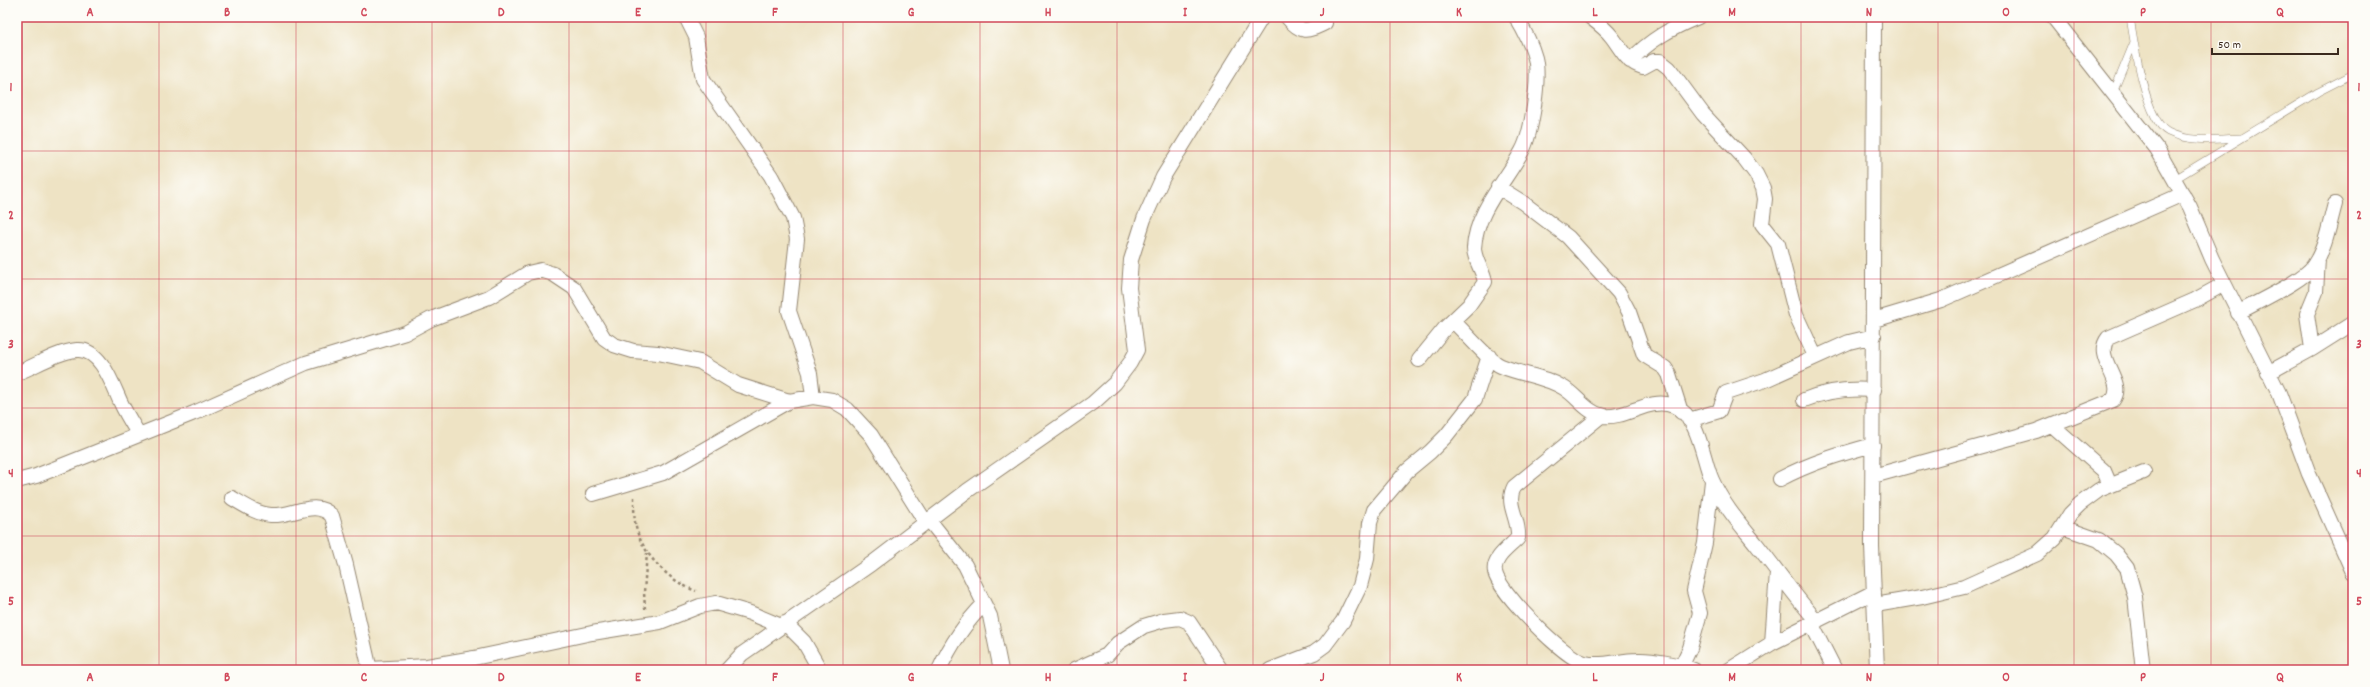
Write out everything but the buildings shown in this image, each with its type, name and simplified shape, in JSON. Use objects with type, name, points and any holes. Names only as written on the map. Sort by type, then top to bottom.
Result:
[{"type":"street","points":[[686,17],[696,38],[703,79],[767,170],[793,218],[797,239],[789,311],[810,373],[813,397]]},
{"type":"street","points":[[727,670],[742,654],[928,521],[967,491],[1093,403],[1115,383],[1130,363],[1137,350],[1129,288],[1131,260],[1144,219],[1163,177],[1262,17]]},
{"type":"street","points":[[1287,17],[1302,30],[1307,31],[1325,23]]},
{"type":"street","points":[[1419,360],[1469,305],[1485,282],[1474,254],[1474,246],[1481,222],[1498,187],[1523,150],[1529,134],[1533,102],[1535,59],[1528,39],[1516,17]]},
{"type":"street","points":[[1590,17],[1612,36],[1630,61],[1643,67],[1654,61],[1664,64],[1704,114],[1744,158],[1756,174],[1763,188],[1765,199],[1762,224],[1778,244],[1796,315],[1815,356]]},
{"type":"street","points":[[1630,61],[1646,44],[1671,22],[1698,17]]},
{"type":"street","points":[[1874,17],[1873,476],[1876,670]]},
{"type":"street","points":[[2053,17],[2157,149],[2183,194],[2224,284],[2279,393],[2309,474],[2353,572]]},
{"type":"street","points":[[1498,187],[1522,202],[1568,237],[1619,294],[1629,312],[1644,355],[1665,368],[1669,374],[1685,416],[1697,436],[1712,481],[1733,518],[1777,572],[1814,622],[1835,670]]},
{"type":"street","points":[[1874,320],[1941,300],[2183,194]]},
{"type":"street","points":[[2238,313],[2299,279],[2313,267],[2322,250],[2335,204]]},
{"type":"street","points":[[2312,349],[2307,314],[2316,292],[2318,259]]},
{"type":"street","points":[[17,481],[36,476],[139,435],[306,363],[405,333],[431,319],[490,297],[528,273],[541,270],[553,274],[574,288],[604,338],[614,345],[633,351],[658,353],[700,362],[738,385],[789,401]]},
{"type":"street","points":[[1873,476],[1988,446],[2052,425],[2110,401],[2115,397],[2116,387],[2105,359],[2104,348],[2108,338],[2195,300],[2224,284]]},
{"type":"street","points":[[1453,321],[1500,366],[1541,378],[1564,388],[1595,414],[1602,415],[1660,404],[1675,406],[1685,416]]},
{"type":"street","points":[[2268,373],[2312,349],[2353,323]]},
{"type":"street","points":[[1685,416],[1719,411],[1726,393],[1765,380],[1815,356],[1849,342],[1874,336]]},
{"type":"street","points":[[17,373],[60,355],[77,350],[87,351],[108,371],[121,404],[139,435]]},
{"type":"street","points":[[1270,670],[1314,653],[1325,646],[1343,621],[1360,586],[1367,559],[1370,523],[1374,510],[1407,471],[1430,452],[1446,436],[1475,399],[1489,356]]},
{"type":"street","points":[[1804,400],[1821,392],[1837,390],[1874,390]]},
{"type":"street","points":[[594,494],[634,480],[663,473],[789,401],[813,397],[832,400],[847,409],[871,435],[928,521],[965,565],[990,616],[997,642],[1001,670]]},
{"type":"street","points":[[1602,415],[1514,487],[1510,495],[1511,505],[1519,529],[1518,538],[1499,557],[1495,564],[1495,572],[1503,588],[1533,622],[1562,650],[1585,663],[1638,660],[1688,669],[1690,648],[1700,613],[1694,591],[1705,543],[1712,481]]},
{"type":"street","points":[[2052,425],[2104,471],[2110,485]]},
{"type":"street","points":[[1780,479],[1800,468],[1832,456],[1873,445]]},
{"type":"street","points":[[1729,670],[1772,643],[1814,622],[1874,599],[1922,597],[1964,587],[2038,554],[2062,527],[2070,514],[2080,504],[2099,490],[2144,472]]},
{"type":"street","points":[[232,498],[253,510],[272,516],[302,509],[327,510],[332,516],[346,565],[370,669],[427,666],[592,633],[646,625],[660,622],[700,606],[712,604],[750,613],[783,625],[804,642],[820,670]]},
{"type":"street","points":[[2062,527],[2099,540],[2116,554],[2127,568],[2135,597],[2143,670]]},
{"type":"street","points":[[1772,643],[1777,572]]},
{"type":"street","points":[[939,670],[958,636],[972,616],[984,604]]},
{"type":"street","points":[[1074,670],[1107,655],[1118,643],[1144,626],[1164,620],[1180,618],[1189,622],[1221,670]]},
{"type":"lane","points":[[2130,17],[2142,80],[2154,116],[2161,126],[2168,131],[2182,136],[2206,139],[2243,138]]},
{"type":"lane","points":[[2113,93],[2134,41]]},
{"type":"lane","points":[[2174,180],[2318,92],[2353,74]]},
{"type":"path","points":[[634,480],[635,523],[647,552],[667,574],[688,588],[699,592],[712,604]]},
{"type":"path","points":[[646,625],[644,592],[647,552]]}]
